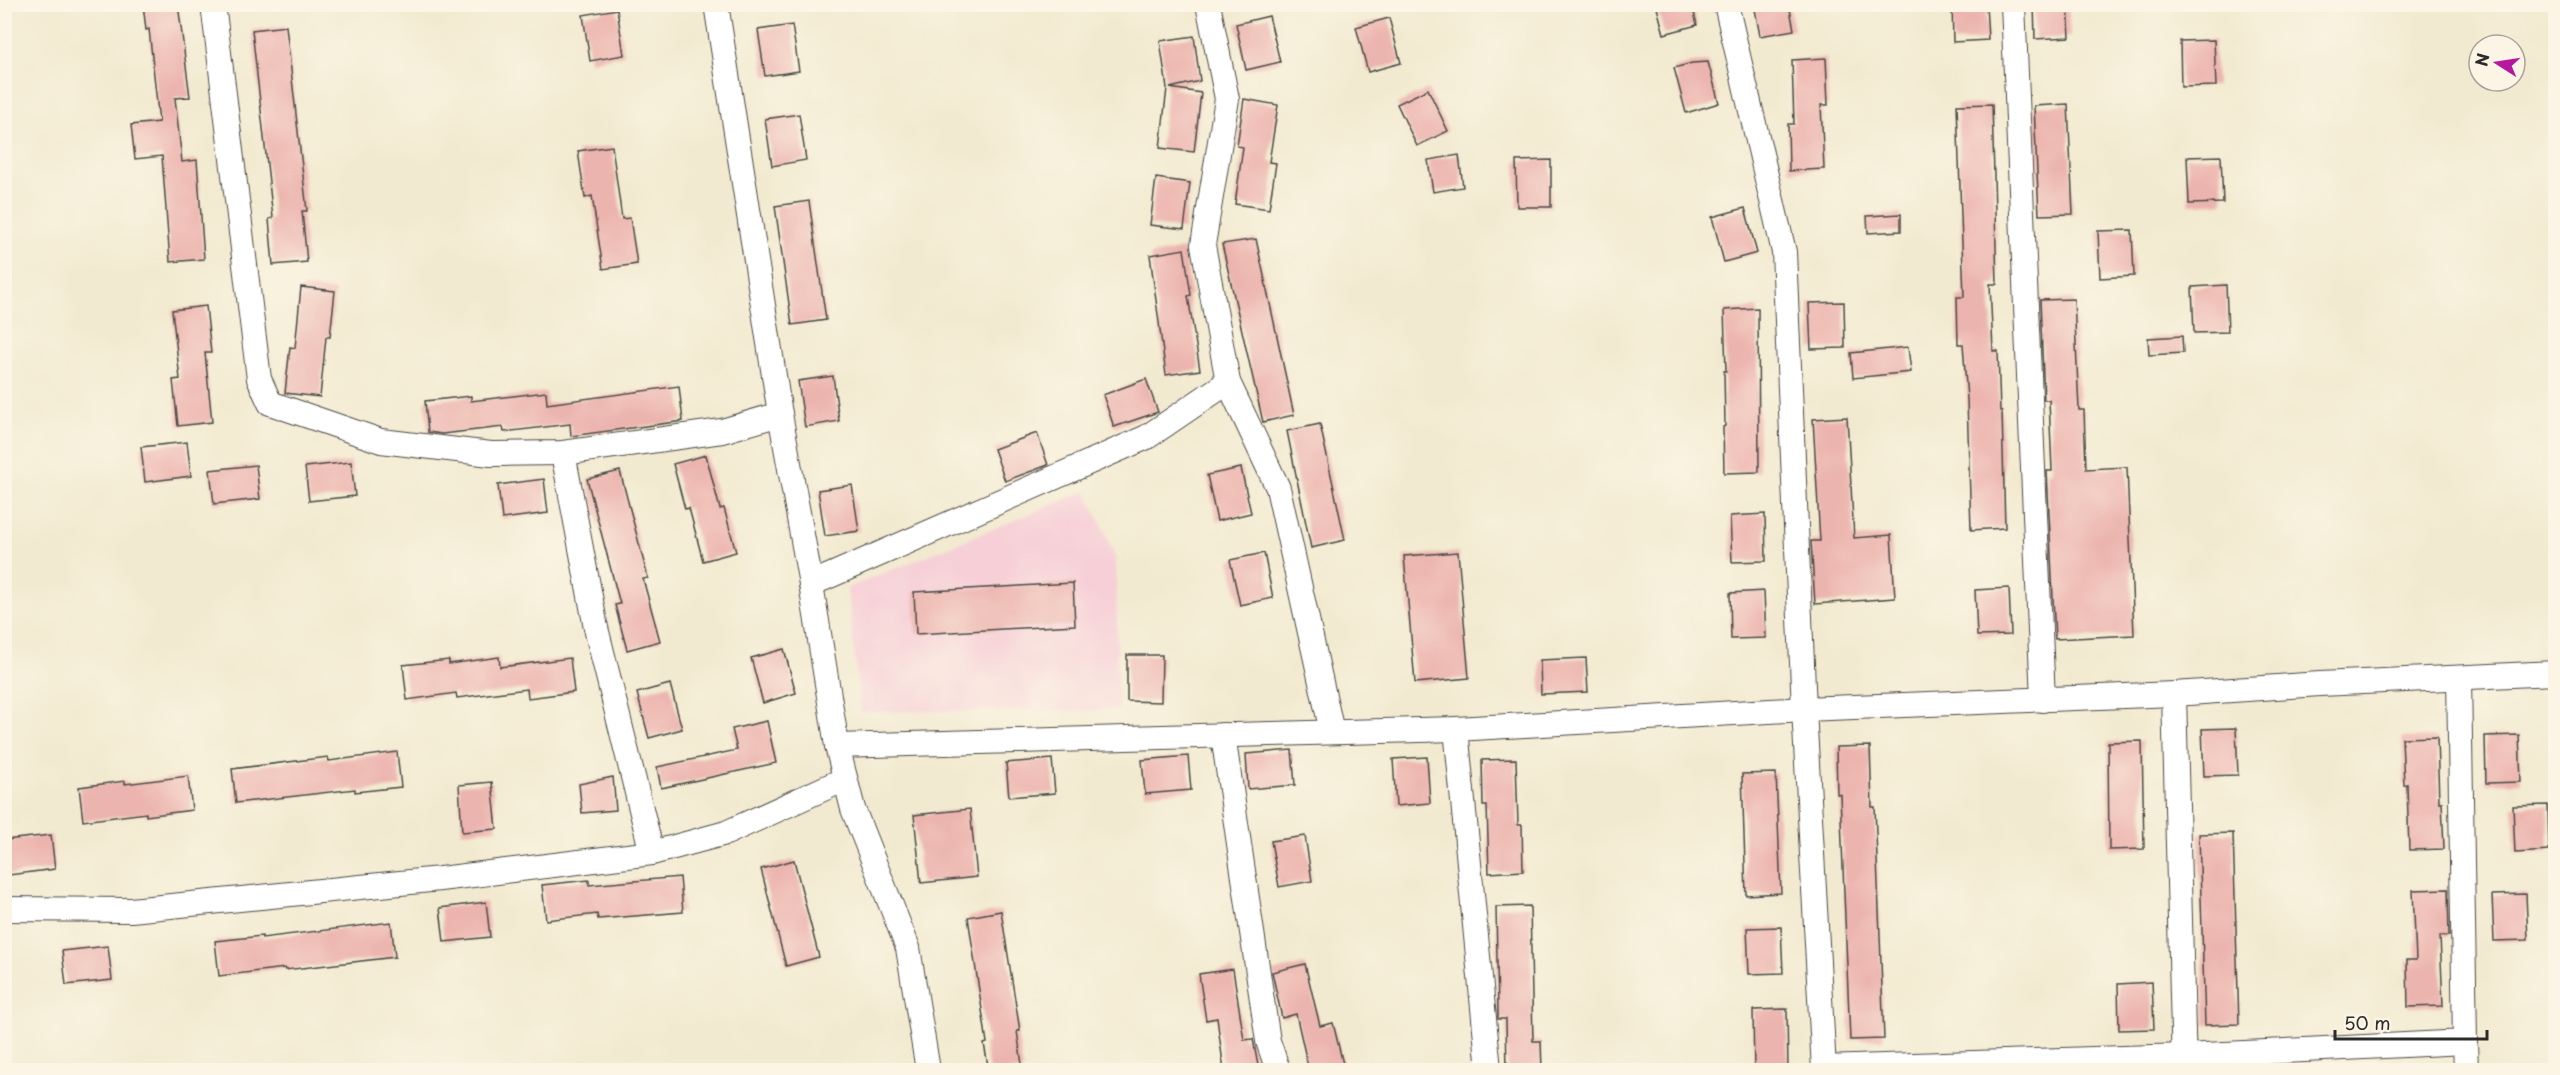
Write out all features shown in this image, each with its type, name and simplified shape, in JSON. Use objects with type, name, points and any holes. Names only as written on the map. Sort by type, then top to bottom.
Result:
[{"type":"street","points":[[213,4],[259,379],[270,403],[381,441],[491,454],[563,453],[722,430],[780,414]]},
{"type":"street","points":[[716,4],[780,414],[837,746],[853,809],[908,948],[928,1071]]},
{"type":"street","points":[[1209,4],[1227,99],[1203,245],[1228,382],[1278,488],[1332,732]]},
{"type":"street","points":[[1726,4],[1784,252],[1804,709],[1824,1069],[2184,1063],[2465,1042]]},
{"type":"street","points":[[2013,4],[2043,700]]},
{"type":"street","points":[[811,584],[1147,437],[1228,382]]},
{"type":"street","points":[[563,453],[596,628],[652,853]]},
{"type":"street","points":[[837,746],[1456,729],[1804,709],[2174,694],[2556,674]]},
{"type":"street","points":[[2460,678],[2466,1071]]},
{"type":"street","points":[[2174,694],[2184,1063]]},
{"type":"street","points":[[1456,729],[1489,1071]]},
{"type":"street","points":[[1223,735],[1268,1041],[1278,1071]]},
{"type":"street","points":[[4,909],[131,910],[440,879],[652,853],[726,833],[845,779]]},
{"type":"shaded area","points":[[1087,491],[1116,559],[1118,710],[861,712],[847,588]]},
{"type":"building","points":[[143,4],[178,4],[190,97],[175,98],[182,162],[197,160],[204,259],[170,262],[162,156],[135,159],[131,125],[159,122],[149,29],[146,30]]},
{"type":"building","points":[[1656,4],[1692,4],[1697,25],[1664,34]]},
{"type":"building","points":[[1754,4],[1789,4],[1794,30],[1760,36]]},
{"type":"building","points":[[1952,4],[1986,4],[1988,40],[1953,42]]},
{"type":"building","points":[[2034,4],[2068,4],[2070,37],[2035,39]]},
{"type":"building","points":[[617,9],[624,55],[590,61],[583,15]]},
{"type":"building","points":[[1269,16],[1280,62],[1246,70],[1236,24]]},
{"type":"building","points":[[1389,18],[1401,63],[1368,72],[1356,27]]},
{"type":"building","points":[[792,25],[799,71],[765,76],[758,30]]},
{"type":"building","points":[[286,26],[307,211],[302,211],[307,262],[273,265],[269,219],[273,218],[252,30]]},
{"type":"building","points":[[1194,36],[1200,81],[1170,88],[1201,93],[1194,152],[1160,148],[1167,88],[1160,41]]},
{"type":"building","points":[[2214,40],[2216,86],[2181,87],[2180,41]]},
{"type":"building","points":[[1826,58],[1828,105],[1821,105],[1824,169],[1789,171],[1788,124],[1794,124],[1792,60]]},
{"type":"building","points":[[1708,62],[1719,103],[1686,113],[1674,68]]},
{"type":"building","points":[[1428,89],[1448,131],[1417,146],[1397,104]]},
{"type":"building","points":[[1244,99],[1278,105],[1269,162],[1276,163],[1269,209],[1235,204],[1243,147],[1237,146]]},
{"type":"building","points":[[1992,104],[1997,284],[1990,284],[1993,351],[1998,351],[2000,411],[2002,411],[2005,528],[1971,530],[1967,399],[1963,344],[1958,344],[1957,297],[1964,297],[1957,105]]},
{"type":"building","points":[[2068,104],[2073,214],[2039,215],[2034,106]]},
{"type":"building","points":[[799,114],[806,160],[772,166],[765,119]]},
{"type":"building","points":[[612,146],[622,219],[630,218],[637,264],[603,269],[592,196],[585,198],[578,151]]},
{"type":"building","points":[[1459,155],[1463,187],[1433,192],[1428,160]]},
{"type":"building","points":[[2221,156],[2223,203],[2189,204],[2187,157]]},
{"type":"building","points":[[1551,160],[1551,207],[1517,207],[1516,161]]},
{"type":"building","points":[[1156,178],[1190,183],[1184,229],[1150,225]]},
{"type":"building","points":[[809,201],[826,320],[792,325],[775,206]]},
{"type":"building","points":[[1745,208],[1757,253],[1724,262],[1712,217]]},
{"type":"building","points":[[1901,214],[1901,231],[1868,233],[1867,216]]},
{"type":"building","points":[[2132,230],[2134,276],[2100,278],[2098,231]]},
{"type":"building","points":[[1256,239],[1294,415],[1263,422],[1222,244]]},
{"type":"building","points":[[1184,249],[1191,295],[1188,296],[1200,370],[1166,375],[1150,255]]},
{"type":"building","points":[[2226,285],[2228,332],[2194,333],[2192,287]]},
{"type":"building","points":[[301,287],[335,291],[330,337],[326,337],[320,397],[285,393],[290,347],[295,348]]},
{"type":"building","points":[[2074,299],[2079,410],[2084,410],[2086,469],[2127,467],[2134,635],[2055,639],[2047,471],[2052,471],[2049,400],[2044,400],[2040,300]]},
{"type":"building","points":[[1844,302],[1845,348],[1811,349],[1809,303]]},
{"type":"building","points":[[206,306],[211,353],[205,353],[212,422],[178,426],[173,380],[180,379],[172,310]]},
{"type":"building","points":[[1758,308],[1759,472],[1724,473],[1724,371],[1726,371],[1724,310]]},
{"type":"building","points":[[2182,336],[2183,353],[2149,355],[2148,338]]},
{"type":"building","points":[[1908,347],[1911,372],[1853,378],[1851,353]]},
{"type":"building","points":[[833,376],[839,421],[805,427],[798,381]]},
{"type":"building","points":[[1146,379],[1158,412],[1114,427],[1103,395]]},
{"type":"building","points":[[679,386],[683,421],[571,436],[570,424],[504,432],[503,427],[442,434],[428,432],[425,401],[471,396],[471,401],[546,392],[547,404]]},
{"type":"building","points":[[1847,417],[1854,538],[1891,535],[1895,598],[1815,604],[1811,541],[1820,541],[1813,419]]},
{"type":"building","points":[[1320,424],[1345,540],[1311,548],[1287,431]]},
{"type":"building","points":[[1037,433],[1048,465],[1005,481],[994,449]]},
{"type":"building","points":[[187,442],[191,476],[145,482],[141,447]]},
{"type":"building","points":[[706,455],[720,509],[724,508],[736,552],[703,561],[689,508],[685,509],[673,464]]},
{"type":"building","points":[[351,462],[355,496],[309,501],[305,467]]},
{"type":"building","points":[[256,465],[260,499],[214,504],[210,470]]},
{"type":"building","points":[[1241,468],[1251,513],[1217,521],[1207,475]]},
{"type":"building","points":[[620,471],[648,578],[643,579],[660,641],[627,650],[615,605],[620,604],[587,479]]},
{"type":"building","points":[[544,479],[548,513],[502,519],[498,485]]},
{"type":"building","points":[[852,485],[859,531],[825,536],[818,490]]},
{"type":"building","points":[[1765,514],[1766,561],[1732,562],[1730,516]]},
{"type":"building","points":[[1458,552],[1469,678],[1415,683],[1404,556]]},
{"type":"building","points":[[1264,553],[1273,598],[1240,605],[1230,560]]},
{"type":"building","points":[[1073,583],[1075,625],[916,634],[914,592]]},
{"type":"building","points":[[2009,588],[2011,635],[1977,636],[1975,590]]},
{"type":"building","points":[[1764,591],[1766,638],[1731,639],[1730,593]]},
{"type":"building","points":[[784,649],[796,693],[763,703],[751,658]]},
{"type":"building","points":[[1127,655],[1162,655],[1161,702],[1127,701]]},
{"type":"building","points":[[499,657],[500,667],[570,658],[574,692],[528,698],[527,689],[457,698],[456,693],[407,700],[403,665],[449,660],[449,664]]},
{"type":"building","points":[[1586,658],[1588,692],[1541,694],[1540,660]]},
{"type":"building","points":[[670,684],[682,729],[649,738],[637,693]]},
{"type":"building","points":[[767,721],[776,763],[661,788],[657,767],[737,750],[732,729]]},
{"type":"building","points":[[2236,728],[2238,775],[2204,776],[2202,729]]},
{"type":"building","points":[[2519,735],[2521,782],[2486,783],[2485,736]]},
{"type":"building","points":[[2437,737],[2439,802],[2442,802],[2444,849],[2409,850],[2407,784],[2404,785],[2402,738]]},
{"type":"building","points":[[2142,741],[2144,849],[2109,850],[2108,742]]},
{"type":"building","points":[[1870,746],[1872,807],[1875,807],[1884,1039],[1850,1040],[1836,747]]},
{"type":"building","points":[[1292,750],[1295,785],[1248,789],[1246,754]]},
{"type":"building","points":[[397,752],[401,787],[355,792],[355,789],[236,803],[232,769],[328,757],[329,761]]},
{"type":"building","points":[[1188,756],[1191,790],[1145,794],[1142,760]]},
{"type":"building","points":[[1427,757],[1430,803],[1396,806],[1393,759]]},
{"type":"building","points":[[1052,759],[1055,793],[1009,797],[1006,763]]},
{"type":"building","points":[[1516,759],[1518,825],[1522,825],[1523,871],[1489,873],[1487,806],[1483,806],[1482,760]]},
{"type":"building","points":[[1776,773],[1781,893],[1746,895],[1742,774]]},
{"type":"building","points":[[188,776],[192,810],[83,821],[79,787]]},
{"type":"building","points":[[613,777],[616,810],[582,813],[579,784]]},
{"type":"building","points":[[492,782],[497,829],[462,832],[459,785]]},
{"type":"building","points":[[2548,805],[2549,851],[2515,853],[2513,806]]},
{"type":"building","points":[[970,809],[977,877],[921,883],[914,815]]},
{"type":"building","points":[[2233,833],[2239,1024],[2205,1025],[2199,834]]},
{"type":"building","points":[[51,835],[55,869],[9,875],[5,840]]},
{"type":"building","points":[[1305,836],[1312,881],[1279,887],[1271,841]]},
{"type":"building","points":[[794,860],[819,957],[786,966],[761,869]]},
{"type":"building","points":[[680,877],[683,912],[598,919],[597,914],[546,920],[542,885],[589,880],[589,885]]},
{"type":"building","points":[[2448,889],[2449,936],[2440,936],[2443,1006],[2408,1007],[2407,960],[2416,960],[2413,890]]},
{"type":"building","points":[[2526,894],[2528,940],[2494,941],[2492,895]]},
{"type":"building","points":[[486,902],[490,937],[444,942],[440,908]]},
{"type":"building","points":[[1530,906],[1533,1041],[1541,1041],[1542,1071],[1507,1071],[1506,1019],[1498,1019],[1496,907]]},
{"type":"building","points":[[1001,911],[1020,1031],[1017,1031],[1023,1071],[989,1071],[984,1044],[987,1043],[968,917]]},
{"type":"building","points":[[391,922],[395,957],[219,976],[215,941],[262,936],[262,938]]},
{"type":"building","points":[[1781,927],[1783,973],[1749,974],[1747,928]]},
{"type":"building","points":[[108,946],[112,980],[66,985],[62,951]]},
{"type":"building","points":[[1305,964],[1320,1026],[1333,1023],[1344,1068],[1309,1071],[1296,1014],[1282,1018],[1272,972]]},
{"type":"building","points":[[1233,969],[1244,1040],[1253,1039],[1259,1071],[1224,1071],[1217,1018],[1206,1020],[1199,974]]},
{"type":"building","points":[[2152,982],[2154,1029],[2119,1030],[2118,984]]},
{"type":"building","points":[[1787,1009],[1788,1071],[1754,1071],[1753,1010]]}]
